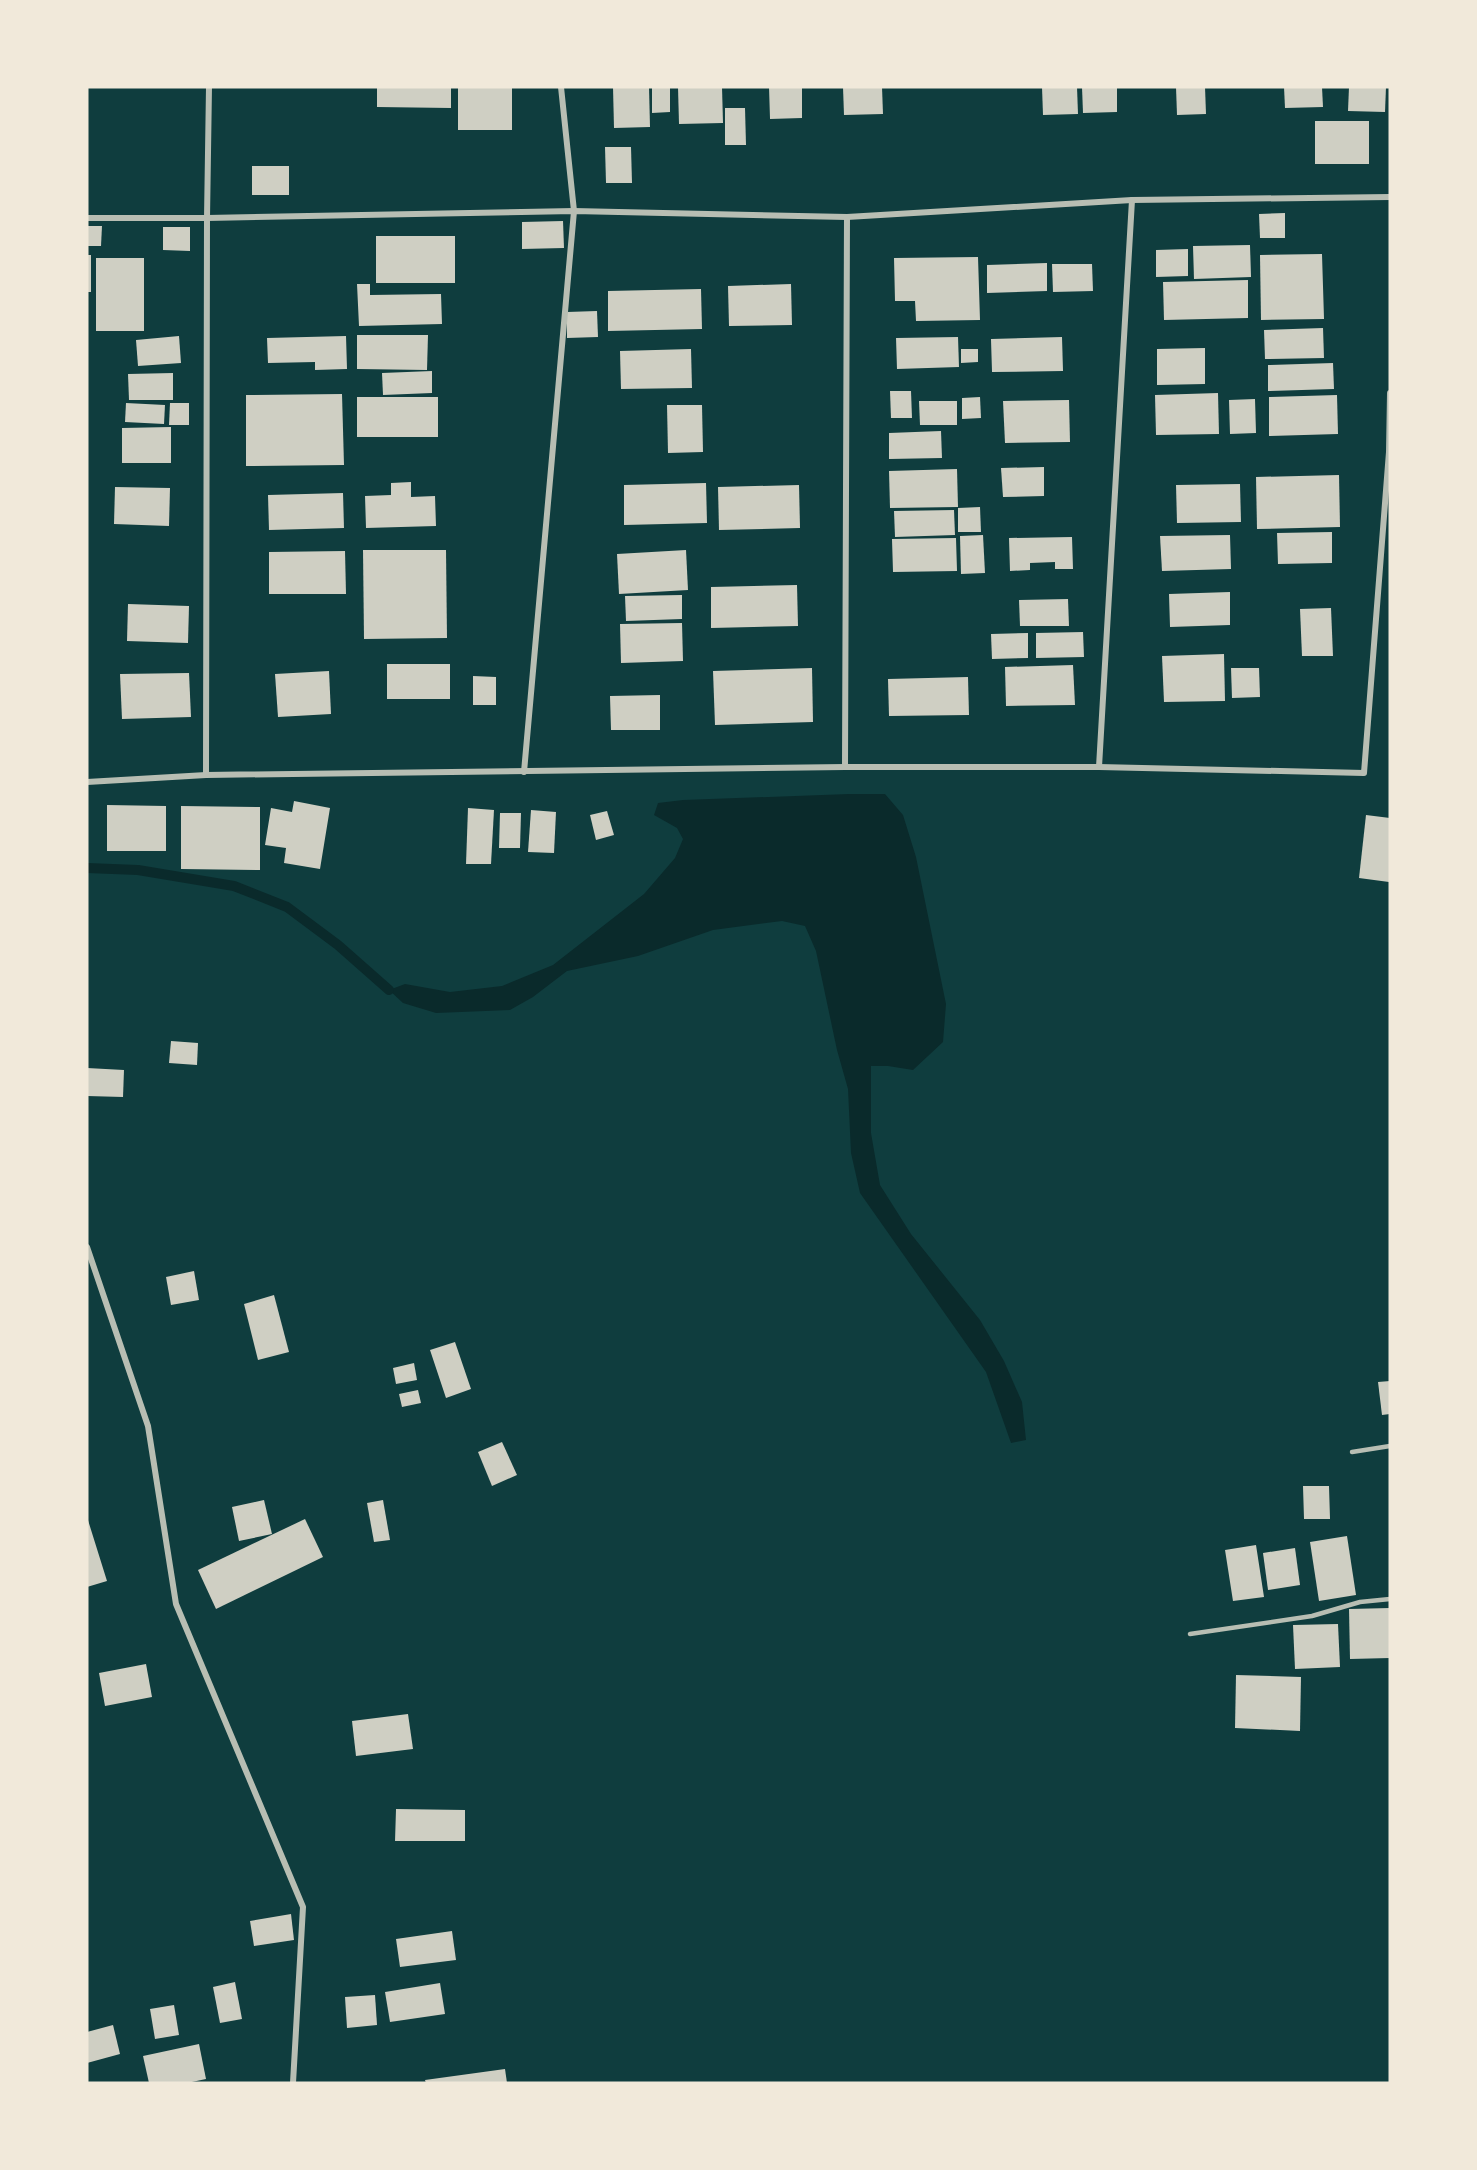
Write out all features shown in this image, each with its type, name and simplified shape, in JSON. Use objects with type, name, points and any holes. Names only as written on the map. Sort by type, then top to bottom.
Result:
[{"type":"street","points":[[206,775],[207,218],[210,87]]},
{"type":"street","points":[[524,772],[574,211],[561,87]]},
{"type":"street","points":[[87,218],[574,211],[847,217],[1132,200],[1390,197]]},
{"type":"street","points":[[1099,767],[1132,200]]},
{"type":"street","points":[[845,766],[847,217]]},
{"type":"street","points":[[87,782],[206,775],[845,766],[1099,767],[1364,772],[1389,452],[1390,393]]},
{"type":"street","points":[[87,1247],[147,1426],[176,1604],[303,1907],[292,2083]]},
{"type":"lane","points":[[1353,1452],[1390,1446]]},
{"type":"lane","points":[[1190,1634],[1312,1616],[1360,1602],[1390,1599]]},
{"type":"water","points":[[885,794],[903,815],[916,857],[946,1004],[943,1042],[913,1070],[871,1066],[871,1133],[880,1185],[911,1234],[980,1320],[1004,1361],[1022,1402],[1026,1440],[1011,1443],[986,1372],[860,1193],[851,1153],[848,1089],[837,1050],[816,951],[805,926],[782,921],[713,930],[638,956],[567,971],[533,997],[510,1010],[436,1013],[403,1003],[389,990],[405,984],[450,992],[502,986],[553,965],[644,894],[675,858],[683,839],[677,828],[654,815],[658,803],[683,800]]},
{"type":"building","points":[[377,87],[451,87],[451,108],[377,107]]},
{"type":"building","points":[[458,87],[512,87],[512,130],[458,130]]},
{"type":"building","points":[[613,87],[649,87],[650,127],[614,128]]},
{"type":"building","points":[[652,87],[670,87],[670,112],[652,113]]},
{"type":"building","points":[[678,87],[722,87],[723,123],[679,124]]},
{"type":"building","points":[[769,87],[802,87],[802,118],[770,119]]},
{"type":"building","points":[[843,87],[882,87],[883,114],[844,115]]},
{"type":"building","points":[[1042,87],[1077,87],[1078,114],[1043,115]]},
{"type":"building","points":[[1082,87],[1117,87],[1117,112],[1083,113]]},
{"type":"building","points":[[1176,87],[1205,87],[1206,114],[1177,115]]},
{"type":"building","points":[[1284,87],[1322,87],[1323,107],[1285,108]]},
{"type":"building","points":[[1349,87],[1386,87],[1385,112],[1348,111]]},
{"type":"building","points":[[725,108],[745,108],[746,145],[725,145]]},
{"type":"building","points":[[1315,121],[1369,121],[1369,164],[1315,164]]},
{"type":"building","points":[[605,147],[631,147],[632,183],[606,183]]},
{"type":"building","points":[[252,166],[289,166],[289,195],[252,195]]},
{"type":"building","points":[[1285,213],[1285,238],[1260,238],[1259,214]]},
{"type":"building","points":[[563,221],[564,248],[522,249],[522,222]]},
{"type":"building","points":[[87,226],[102,226],[101,246],[87,246]]},
{"type":"building","points":[[163,227],[190,227],[190,251],[163,250]]},
{"type":"building","points":[[376,236],[455,236],[455,283],[376,283]]},
{"type":"building","points":[[1250,245],[1251,277],[1194,279],[1193,246]]},
{"type":"building","points":[[1188,249],[1188,276],[1156,277],[1156,250]]},
{"type":"building","points":[[1322,254],[1324,319],[1261,320],[1260,255]]},
{"type":"building","points":[[87,255],[91,255],[91,292],[87,292]]},
{"type":"building","points":[[978,257],[980,320],[916,321],[915,301],[895,301],[894,258]]},
{"type":"building","points":[[96,258],[144,258],[144,331],[96,331]]},
{"type":"building","points":[[1047,263],[1047,291],[987,293],[987,265]]},
{"type":"building","points":[[1052,264],[1092,264],[1093,291],[1053,292]]},
{"type":"building","points":[[1248,280],[1248,318],[1164,320],[1163,282]]},
{"type":"building","points":[[357,284],[370,284],[370,295],[441,294],[442,324],[359,326]]},
{"type":"building","points":[[791,284],[792,325],[729,326],[728,286]]},
{"type":"building","points":[[701,289],[702,329],[608,331],[608,291]]},
{"type":"building","points":[[597,311],[598,337],[567,338],[567,312]]},
{"type":"building","points":[[1323,328],[1324,358],[1265,359],[1264,330]]},
{"type":"building","points":[[357,335],[428,335],[427,370],[357,369]]},
{"type":"building","points":[[179,336],[181,363],[138,366],[136,340]]},
{"type":"building","points":[[346,336],[347,369],[315,370],[315,362],[268,363],[267,338]]},
{"type":"building","points":[[958,337],[959,367],[897,369],[896,338]]},
{"type":"building","points":[[1062,337],[1063,371],[992,372],[991,339]]},
{"type":"building","points":[[1205,348],[1205,384],[1157,385],[1157,349]]},
{"type":"building","points":[[691,349],[692,388],[621,389],[620,351]]},
{"type":"building","points":[[961,349],[978,349],[978,362],[961,363]]},
{"type":"building","points":[[1333,363],[1334,389],[1268,391],[1268,365]]},
{"type":"building","points":[[432,371],[432,393],[383,395],[382,373]]},
{"type":"building","points":[[173,373],[173,400],[129,400],[128,374]]},
{"type":"building","points":[[890,391],[911,391],[912,418],[891,418]]},
{"type":"building","points":[[1218,393],[1219,434],[1156,435],[1155,395]]},
{"type":"building","points":[[342,394],[344,465],[246,466],[246,395]]},
{"type":"building","points":[[1337,395],[1338,434],[1269,436],[1269,397]]},
{"type":"building","points":[[357,397],[438,397],[438,437],[357,437]]},
{"type":"building","points":[[980,397],[981,418],[962,419],[962,398]]},
{"type":"building","points":[[1255,399],[1256,433],[1230,434],[1229,400]]},
{"type":"building","points":[[1069,400],[1070,442],[1005,443],[1003,401]]},
{"type":"building","points":[[919,401],[957,401],[957,425],[920,425]]},
{"type":"building","points":[[126,403],[165,405],[164,424],[125,422]]},
{"type":"building","points":[[170,403],[189,403],[189,425],[169,425]]},
{"type":"building","points":[[667,405],[702,405],[703,452],[668,453]]},
{"type":"building","points":[[171,427],[171,463],[122,463],[122,428]]},
{"type":"building","points":[[941,431],[942,458],[889,459],[889,433]]},
{"type":"building","points":[[1044,467],[1044,496],[1003,497],[1001,468]]},
{"type":"building","points":[[957,469],[958,507],[890,508],[889,471]]},
{"type":"building","points":[[1339,475],[1340,527],[1257,529],[1256,477]]},
{"type":"building","points":[[411,482],[411,497],[435,496],[436,526],[366,528],[365,496],[391,495],[391,483]]},
{"type":"building","points":[[706,483],[707,523],[624,525],[624,485]]},
{"type":"building","points":[[1240,484],[1241,522],[1177,523],[1176,485]]},
{"type":"building","points":[[799,485],[800,528],[719,530],[718,487]]},
{"type":"building","points":[[115,487],[170,488],[169,526],[114,524]]},
{"type":"building","points":[[343,493],[344,528],[269,530],[268,495]]},
{"type":"building","points":[[980,507],[981,532],[958,532],[958,508]]},
{"type":"building","points":[[954,510],[955,535],[895,537],[894,511]]},
{"type":"building","points":[[1332,532],[1332,563],[1278,564],[1277,533]]},
{"type":"building","points":[[983,535],[985,573],[961,574],[960,536]]},
{"type":"building","points":[[1230,535],[1231,569],[1162,571],[1160,536]]},
{"type":"building","points":[[1072,537],[1073,569],[1055,569],[1055,562],[1030,563],[1030,570],[1010,571],[1009,538]]},
{"type":"building","points":[[956,538],[957,571],[893,572],[892,539]]},
{"type":"building","points":[[363,550],[446,550],[447,638],[364,639]]},
{"type":"building","points":[[686,550],[688,590],[619,594],[617,554]]},
{"type":"building","points":[[345,551],[346,594],[269,594],[269,552]]},
{"type":"building","points":[[797,585],[798,626],[711,628],[711,587]]},
{"type":"building","points":[[1230,592],[1230,625],[1170,627],[1169,594]]},
{"type":"building","points":[[682,595],[682,619],[626,621],[625,596]]},
{"type":"building","points":[[1068,599],[1069,626],[1020,626],[1019,600]]},
{"type":"building","points":[[128,604],[189,606],[188,643],[127,641]]},
{"type":"building","points":[[1331,608],[1333,656],[1302,656],[1300,609]]},
{"type":"building","points":[[682,623],[683,661],[621,663],[620,624]]},
{"type":"building","points":[[1083,632],[1084,657],[1036,658],[1036,633]]},
{"type":"building","points":[[1028,633],[1028,658],[992,659],[991,634]]},
{"type":"building","points":[[1224,654],[1225,701],[1164,702],[1162,656]]},
{"type":"building","points":[[387,664],[450,664],[450,699],[387,699]]},
{"type":"building","points":[[1073,665],[1075,705],[1006,706],[1005,667]]},
{"type":"building","points":[[812,668],[813,722],[715,725],[713,671]]},
{"type":"building","points":[[1231,668],[1259,668],[1260,697],[1232,698]]},
{"type":"building","points":[[329,671],[331,714],[278,717],[275,674]]},
{"type":"building","points":[[189,673],[191,717],[122,719],[120,674]]},
{"type":"building","points":[[473,676],[496,677],[496,705],[473,705]]},
{"type":"building","points":[[968,677],[969,715],[889,716],[888,679]]},
{"type":"building","points":[[660,695],[660,730],[611,730],[610,696]]},
{"type":"building","points":[[294,801],[330,808],[320,869],[284,863],[286,848],[265,845],[271,808],[292,812]]},
{"type":"building","points":[[107,805],[166,806],[166,851],[107,851]]},
{"type":"building","points":[[181,806],[260,807],[260,870],[181,869]]},
{"type":"building","points":[[468,808],[494,810],[491,864],[466,864]]},
{"type":"building","points":[[531,810],[556,812],[554,853],[528,852]]},
{"type":"building","points":[[607,811],[614,835],[596,840],[590,815]]},
{"type":"building","points":[[500,813],[521,813],[520,848],[499,848]]},
{"type":"building","points":[[1366,815],[1390,818],[1389,882],[1359,878]]},
{"type":"building","points":[[171,1041],[198,1043],[197,1065],[169,1063]]},
{"type":"building","points":[[87,1068],[124,1070],[123,1097],[87,1096]]},
{"type":"building","points":[[194,1271],[199,1300],[171,1305],[166,1277]]},
{"type":"building","points":[[274,1295],[289,1352],[258,1360],[244,1304]]},
{"type":"building","points":[[455,1342],[471,1389],[446,1398],[430,1350]]},
{"type":"building","points":[[414,1363],[417,1380],[396,1384],[393,1368]]},
{"type":"building","points":[[1390,1381],[1390,1414],[1382,1415],[1378,1382]]},
{"type":"building","points":[[418,1390],[421,1403],[402,1407],[399,1394]]},
{"type":"building","points":[[502,1442],[517,1475],[492,1486],[478,1452]]},
{"type":"building","points":[[1303,1486],[1329,1486],[1330,1519],[1304,1519]]},
{"type":"building","points":[[264,1500],[272,1534],[239,1541],[232,1507]]},
{"type":"building","points":[[383,1500],[390,1540],[374,1542],[367,1503]]},
{"type":"building","points":[[87,1517],[107,1581],[87,1587]]},
{"type":"building","points":[[305,1519],[323,1557],[216,1609],[198,1570]]},
{"type":"building","points":[[1347,1536],[1356,1595],[1319,1601],[1310,1542]]},
{"type":"building","points":[[1256,1545],[1264,1597],[1233,1601],[1225,1550]]},
{"type":"building","points":[[1295,1548],[1300,1585],[1268,1590],[1263,1553]]},
{"type":"building","points":[[1390,1608],[1390,1658],[1350,1659],[1349,1609]]},
{"type":"building","points":[[1338,1624],[1340,1667],[1295,1669],[1293,1625]]},
{"type":"building","points":[[146,1664],[152,1697],[105,1706],[99,1673]]},
{"type":"building","points":[[1236,1675],[1301,1677],[1300,1731],[1235,1728]]},
{"type":"building","points":[[408,1714],[413,1749],[356,1756],[352,1721]]},
{"type":"building","points":[[396,1809],[465,1810],[465,1841],[395,1841]]},
{"type":"building","points":[[291,1914],[294,1940],[254,1946],[250,1921]]},
{"type":"building","points":[[452,1931],[456,1960],[400,1967],[396,1939]]},
{"type":"building","points":[[235,1982],[242,2019],[220,2023],[213,1987]]},
{"type":"building","points":[[440,1983],[445,2014],[390,2022],[385,1992]]},
{"type":"building","points":[[375,1995],[377,2025],[347,2028],[345,1997]]},
{"type":"building","points":[[174,2005],[179,2035],[155,2039],[150,2009]]},
{"type":"building","points":[[113,2025],[120,2054],[87,2063],[87,2032]]},
{"type":"building","points":[[199,2044],[206,2079],[187,2083],[149,2083],[143,2056]]},
{"type":"building","points":[[505,2069],[507,2083],[426,2083],[425,2080]]},
{"type":"waterway","points":[[87,868],[138,870],[234,886],[287,907],[338,945],[389,990]]}]
